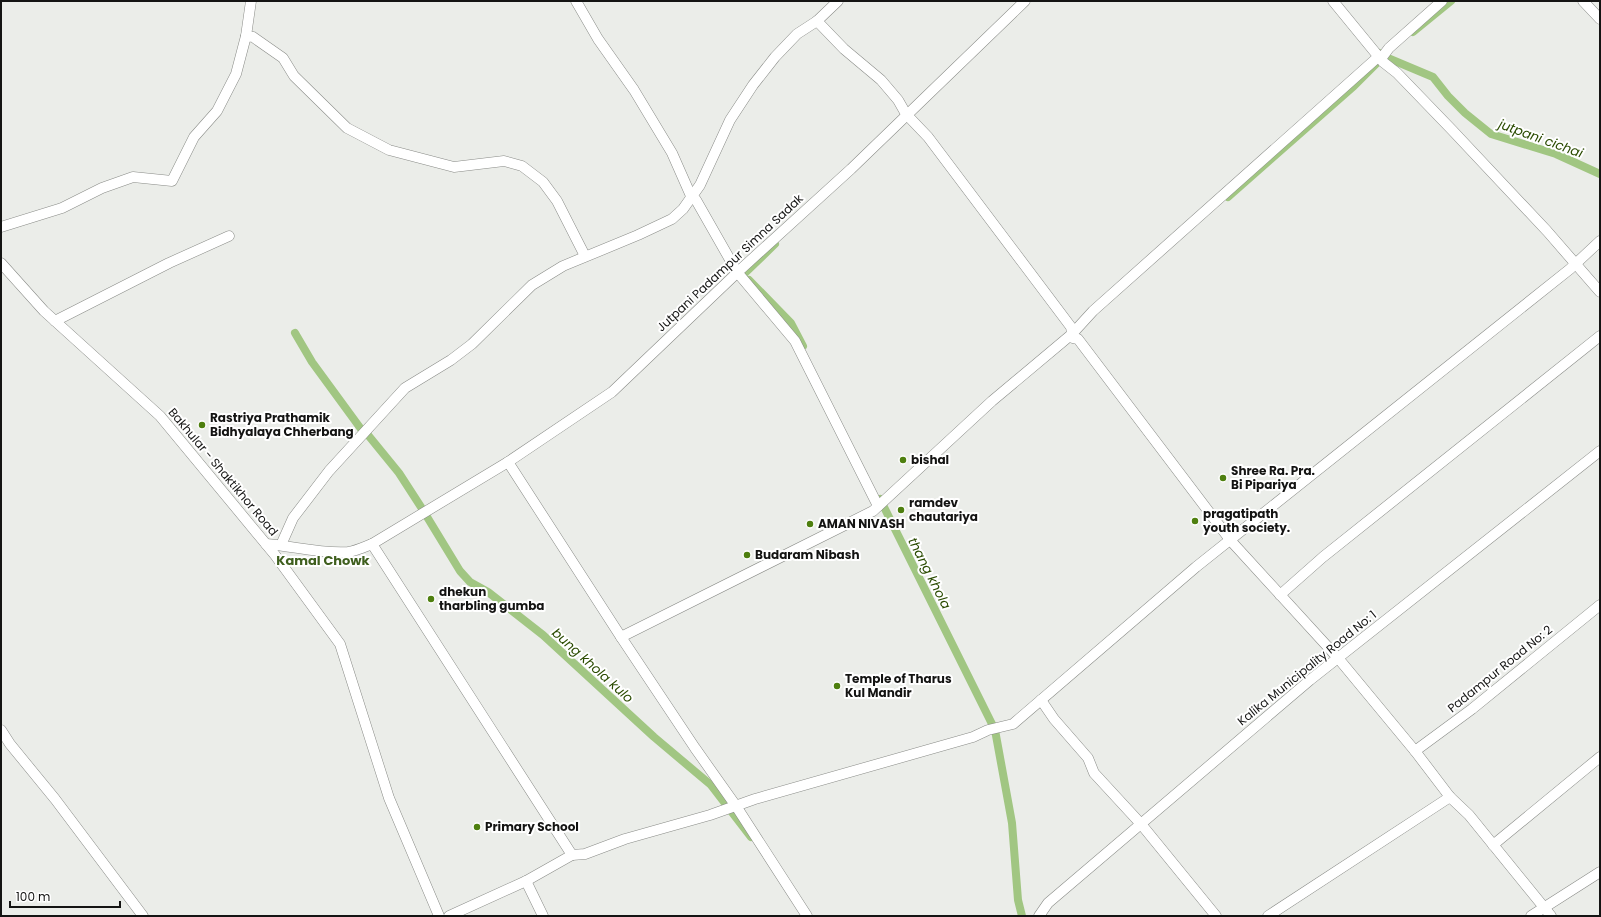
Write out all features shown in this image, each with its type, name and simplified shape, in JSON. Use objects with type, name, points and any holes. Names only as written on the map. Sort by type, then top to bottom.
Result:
[{"type":"street","points":[[1,227],[62,208],[102,188],[133,177],[172,181],[194,137],[217,112],[236,74],[246,36],[251,1]]},
{"type":"street","points":[[576,1],[598,39],[634,90],[672,153],[691,196],[696,200],[738,272],[795,342],[881,503]]},
{"type":"street","points":[[281,545],[293,518],[329,471],[405,388],[451,360],[472,344],[532,285],[585,256],[638,235],[672,219],[683,209],[700,185],[730,120],[753,85],[775,57],[798,34],[817,22],[838,1]]},
{"type":"street","name":"Jutpani Padampur Simna Sadak","points":[[266,544],[281,545],[320,552],[349,552],[372,544],[508,462],[612,392],[738,272],[851,169],[910,118],[1025,1]]},
{"type":"street","points":[[1334,1],[1381,59],[1397,73],[1547,231],[1600,292]]},
{"type":"street","points":[[621,637],[709,591],[873,511],[992,401],[1072,336],[1093,311],[1381,59],[1389,48],[1442,1]]},
{"type":"street","points":[[1583,1],[1600,19]]},
{"type":"street","points":[[817,22],[844,49],[881,80],[898,100],[910,118],[928,137],[1071,327],[1072,336]]},
{"type":"street","points":[[246,36],[254,37],[283,58],[294,76],[347,128],[389,150],[454,167],[504,160],[522,166],[543,182],[557,201],[585,256]]},
{"type":"street","points":[[55,321],[168,263],[229,236]]},
{"type":"street","points":[[449,916],[526,881],[572,855],[585,854],[625,839],[973,737],[1002,725],[1013,724],[1196,567],[1231,541],[1575,264],[1600,241]]},
{"type":"street","name":"Bakhular - Shaktikhor Road","points":[[1,263],[55,321],[160,416],[266,544],[340,644],[389,798],[438,916]]},
{"type":"street","points":[[1072,336],[1078,339],[1104,371],[1231,541],[1338,658],[1415,751],[1450,797],[1469,815],[1551,916]]},
{"type":"street","points":[[1280,595],[1323,557],[1600,336]]},
{"type":"street","name":"Kalika Municipality Road No: 1","points":[[1039,916],[1048,904],[1338,658],[1600,451]]},
{"type":"street","points":[[508,462],[695,748],[732,808],[807,916]]},
{"type":"street","points":[[372,544],[572,855]]},
{"type":"street","name":"Padampur Road No: 2","points":[[1415,751],[1472,708],[1600,605]]},
{"type":"street","points":[[1041,700],[1054,719],[1088,758],[1094,774],[1141,824],[1216,916]]},
{"type":"street","points":[[1,730],[10,744],[55,798],[143,916]]},
{"type":"street","points":[[1493,845],[1600,757]]},
{"type":"street","points":[[1268,916],[1450,797]]},
{"type":"street","points":[[1531,916],[1600,872]]},
{"type":"street","points":[[526,881],[543,916]]},
{"type":"waterway","points":[[1413,32],[1451,1]]},
{"type":"waterway","name":"jutpani cichai","points":[[1379,53],[1433,77],[1448,96],[1465,113],[1491,134],[1556,154],[1600,174]]},
{"type":"waterway","points":[[1228,197],[1354,86],[1381,59]]},
{"type":"waterway","points":[[744,274],[775,244]]},
{"type":"waterway","name":"thang khola","points":[[749,280],[791,323],[803,346]]},
{"type":"waterway","name":"bung khola kulo","points":[[295,333],[312,362],[361,429]]},
{"type":"waterway","name":"bung khola kulo","points":[[368,435],[399,473],[460,571],[470,582],[488,592],[543,635],[654,737],[711,785],[751,837]]},
{"type":"waterway","name":"thang khola","points":[[880,499],[995,730],[1012,823],[1018,900],[1022,916]]},
{"type":"place","name":"Rastriya Prathamik Bidhyalaya Chherbang","points":[[202,425]]},
{"type":"place","name":"bishal","points":[[903,460]]},
{"type":"place","name":"Shree Ra. Pra. Bi Pipariya","points":[[1223,478]]},
{"type":"place","name":"ramdev chautariya","points":[[901,510]]},
{"type":"place","name":"pragatipath youth society.","points":[[1195,521]]},
{"type":"place","name":"AMAN NIVASH","points":[[810,524]]},
{"type":"place","name":"Budaram Nibash","points":[[747,555]]},
{"type":"place","name":"dhekun tharbling gumba","points":[[431,599]]},
{"type":"place","name":"Temple of Tharus Kul Mandir","points":[[837,686]]},
{"type":"place","name":"Primary School","points":[[477,827]]},
{"type":"district","name":"Kamal Chowk","points":[[323,560]]}]
